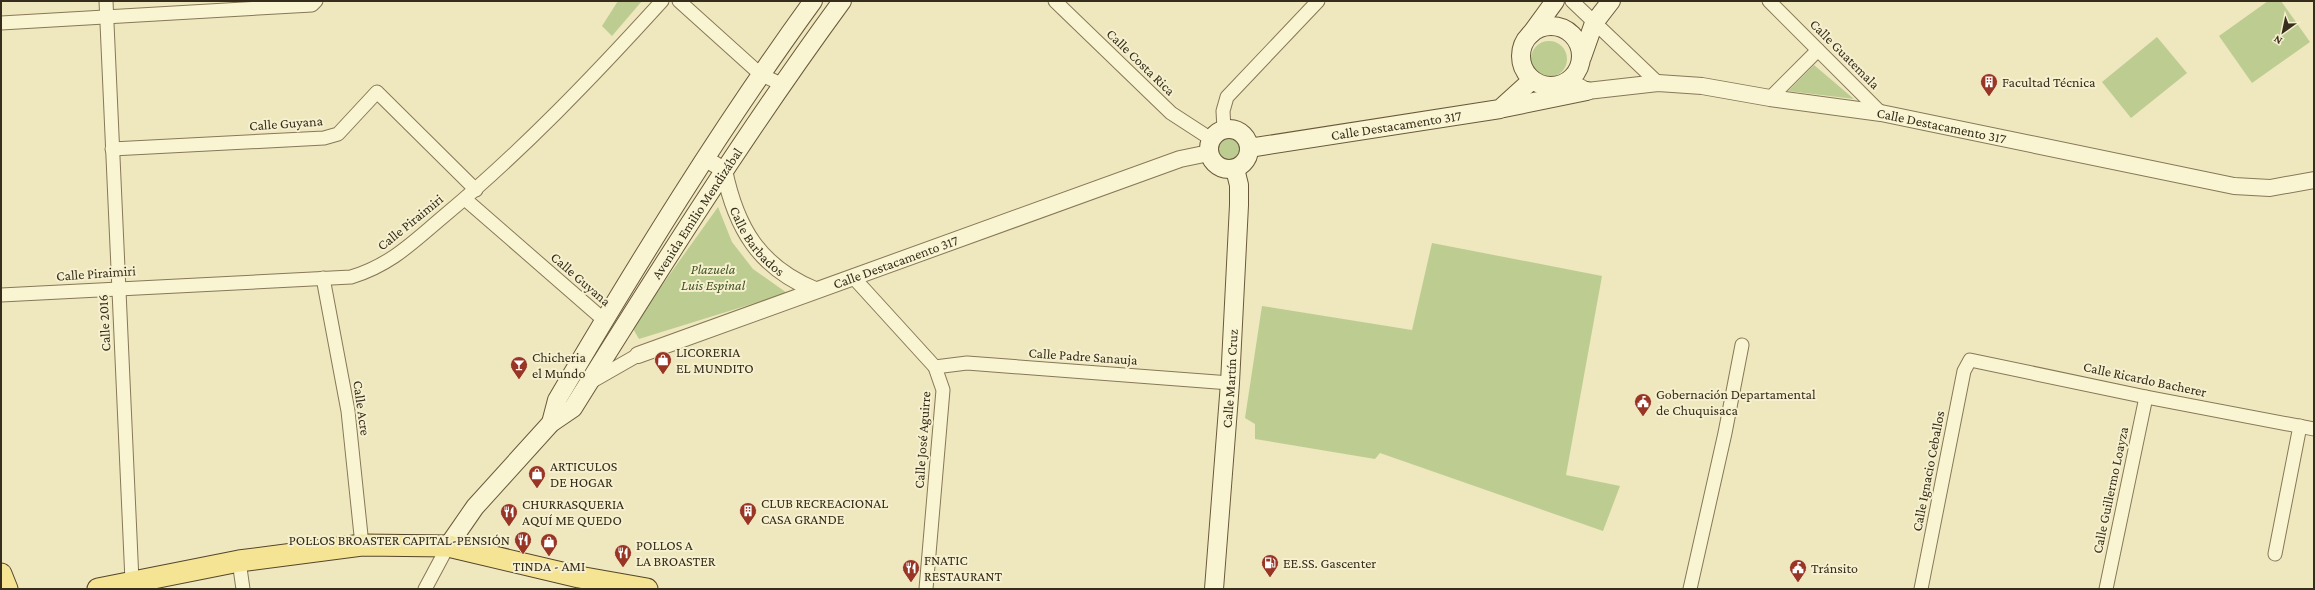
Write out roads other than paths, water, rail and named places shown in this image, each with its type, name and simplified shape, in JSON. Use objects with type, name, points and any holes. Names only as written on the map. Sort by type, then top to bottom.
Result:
[{"type":"main road","name":"Avenida Emilio Mendizábal","points":[[551,423],[557,400],[685,188],[760,74],[813,1]]},
{"type":"main road","name":"Avenida Emilio Mendizábal","points":[[448,546],[475,507],[551,423],[573,408],[724,170],[781,84],[842,1]]},
{"type":"main road","points":[[1555,1],[1524,42],[1521,52],[1522,63],[1532,80],[1550,87],[1569,81],[1580,66],[1594,23],[1610,1]]},
{"type":"main road","points":[[1531,34],[1539,29],[1550,26],[1560,27],[1576,39],[1582,57]]},
{"type":"main road","points":[[1500,109],[1532,80]]},
{"type":"main road","name":"Calle Destacamento 317","points":[[1249,148],[1500,109],[1587,91]]},
{"type":"main road","points":[[1237,130],[1242,134],[1249,148],[1249,154],[1246,160],[1235,168],[1221,168],[1215,164],[1214,141],[1237,130]]},
{"type":"main road","name":"Calle Martín Cruz","points":[[1214,589],[1230,383],[1239,205],[1239,185],[1235,168]]},
{"type":"main road","points":[[98,589],[132,581],[239,561],[362,545],[448,546],[579,577],[647,589]]},
{"type":"main road","points":[[1,574],[7,589]]},
{"type":"street","name":"Calle 2016","points":[[106,1],[132,581]]},
{"type":"street","points":[[1,23],[312,5],[316,1]]},
{"type":"street","name":"Calle Piraimiri","points":[[1,296],[119,288],[323,278],[351,276],[368,272],[390,261],[476,190],[569,100],[662,1]]},
{"type":"street","points":[[679,1],[760,74],[781,84]]},
{"type":"street","name":"Calle Costa Rica","points":[[1055,1],[1171,113],[1214,141]]},
{"type":"street","points":[[1214,141],[1228,97],[1318,1]]},
{"type":"street","points":[[1572,1],[1658,83]]},
{"type":"street","name":"Calle Guatemala","points":[[1769,1],[1881,113]]},
{"type":"street","points":[[1770,98],[1818,50]]},
{"type":"street","points":[[1569,81],[1587,91]]},
{"type":"street","name":"Calle Destacamento 317","points":[[1587,91],[1658,83],[1702,86],[1770,98],[1881,113],[2234,186],[2270,188],[2314,180]]},
{"type":"street","name":"Calle Guyana","points":[[112,149],[324,138],[338,134],[378,92],[476,190]]},
{"type":"street","name":"Calle Destacamento 317","points":[[588,384],[638,355],[1180,159],[1214,141]]},
{"type":"street","points":[[706,158],[724,170]]},
{"type":"street","name":"Calle Barbados","points":[[724,170],[730,200],[739,221],[767,261],[784,274],[815,290]]},
{"type":"street","name":"Calle Guyana","points":[[465,199],[604,320]]},
{"type":"street","name":"Calle José Aguirre","points":[[853,277],[935,367],[943,390],[926,589]]},
{"type":"street","name":"Calle Acre","points":[[323,278],[348,411],[362,545]]},
{"type":"street","points":[[1690,589],[1725,433],[1742,345]]},
{"type":"street","name":"Calle Ricardo Bacherer","points":[[1970,360],[2146,397],[2314,429]]},
{"type":"street","name":"Calle Ignacio Ceballos","points":[[1921,589],[1964,371],[1970,360]]},
{"type":"street","name":"Calle Padre Sanauja","points":[[935,367],[967,363],[1230,383]]},
{"type":"street","name":"Calle Guillermo Loayza","points":[[2106,589],[2146,397]]},
{"type":"street","points":[[2274,554],[2300,426]]},
{"type":"street","name":"Avenida Emilio Mendizábal","points":[[425,589],[448,546]]},
{"type":"street","points":[[239,561],[242,589]]},
{"type":"place","name":"Facultad Técnica","points":[[1989,97]]},
{"type":"place","name":"LICORERIA EL MUNDITO","points":[[663,375]]},
{"type":"place","name":"Chicheria el Mundo","points":[[519,380]]},
{"type":"place","name":"Gobernación Departamental de Chuquisaca","points":[[1643,417]]},
{"type":"place","name":"ARTICULOS DE HOGAR","points":[[537,489]]},
{"type":"place","name":"CLUB RECREACIONAL CASA GRANDE","points":[[748,526]]},
{"type":"place","name":"CHURRASQUERIA AQUÍ ME QUEDO","points":[[509,527]]},
{"type":"place","name":"POLLOS BROASTER CAPITAL-PENSIÓN","points":[[523,555]]},
{"type":"place","name":"TINDA - AMI","points":[[549,557]]},
{"type":"place","name":"POLLOS A LA BROASTER","points":[[623,568]]},
{"type":"place","name":"EE.SS. Gascenter","points":[[1270,578]]},
{"type":"place","name":"FNATIC RESTAURANT","points":[[911,583]]},
{"type":"place","name":"Tránsito","points":[[1798,583]]},
{"type":"park label","name":"Plazuela Luis Espinal","points":[[713,278]]}]
